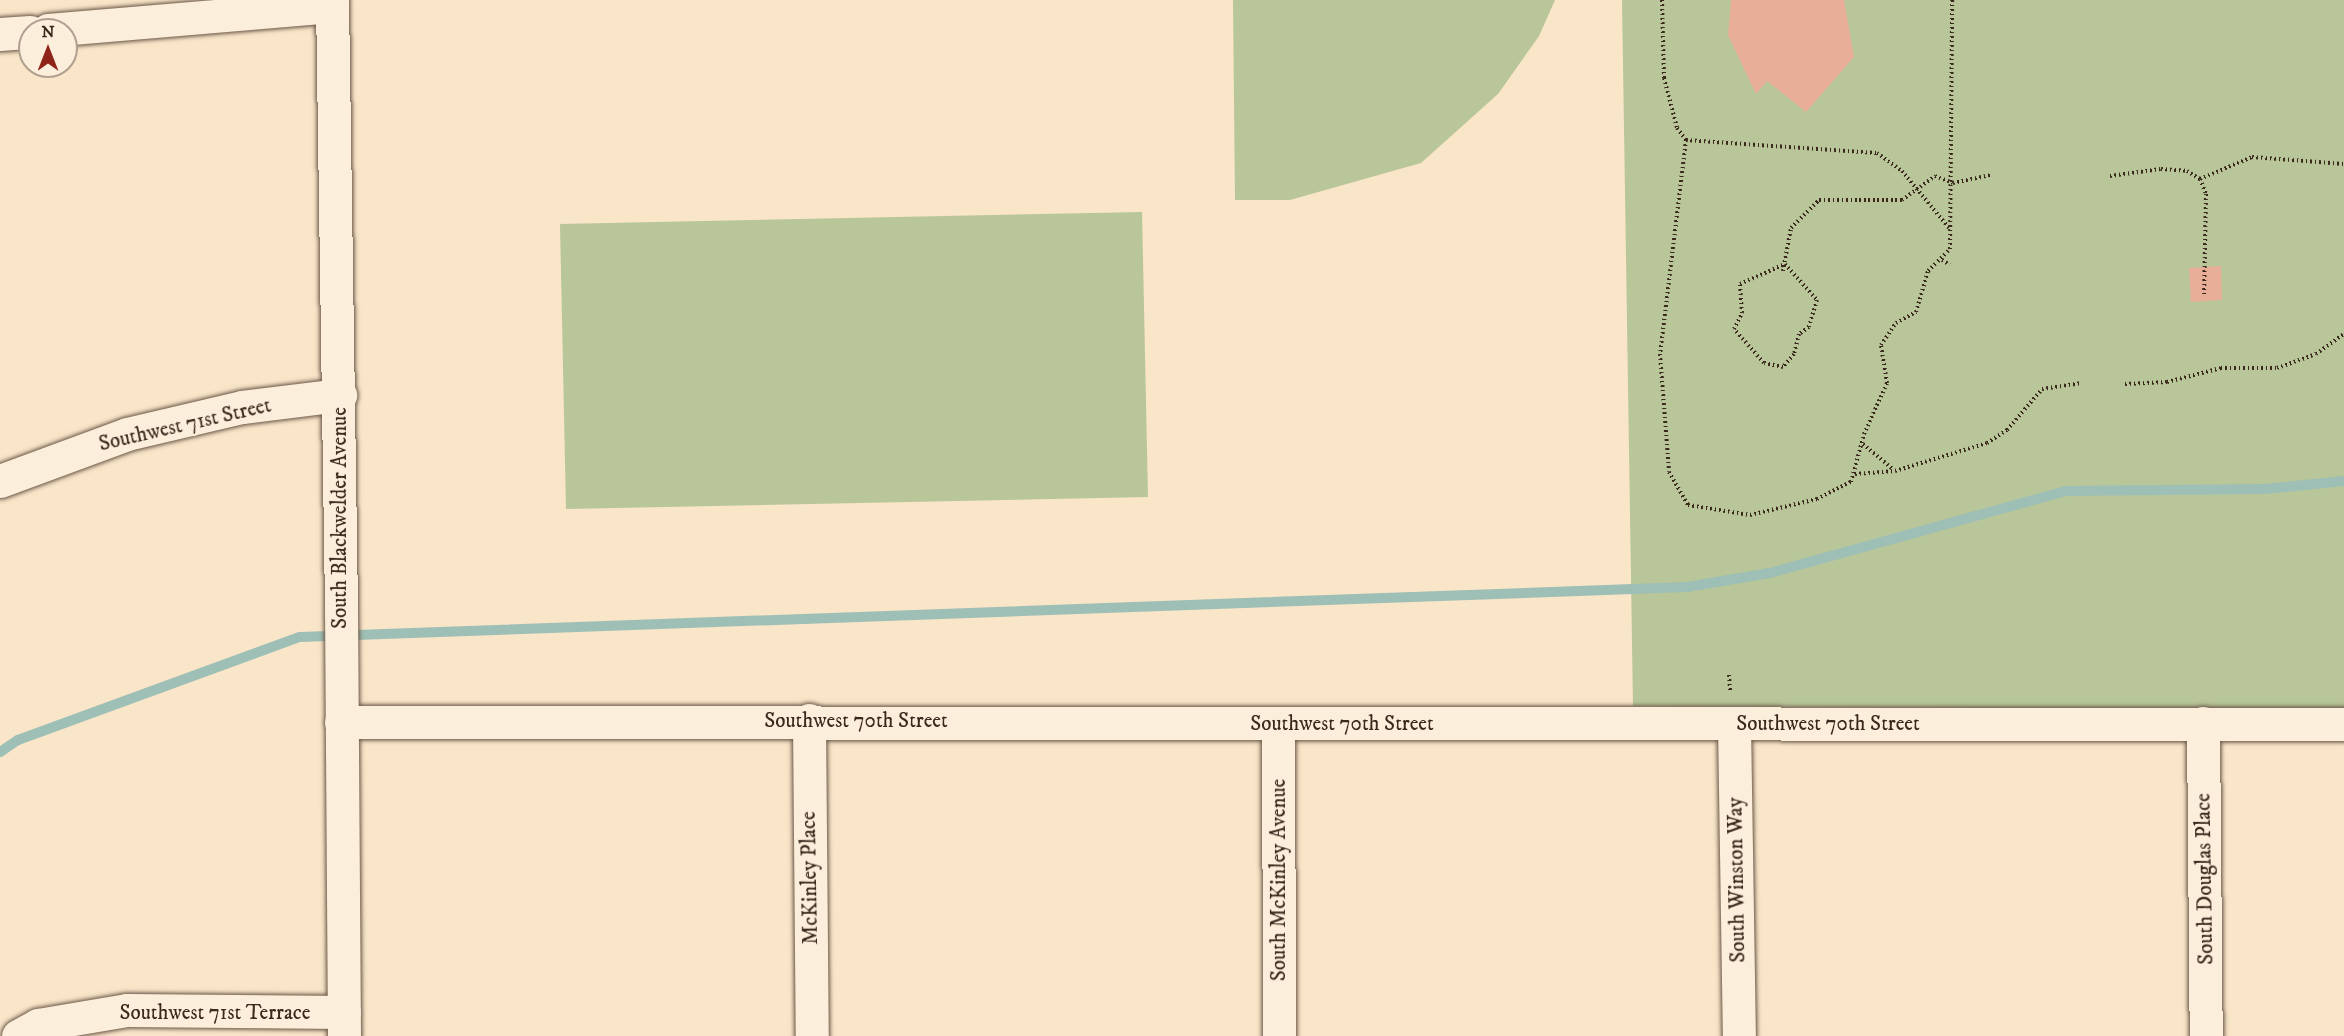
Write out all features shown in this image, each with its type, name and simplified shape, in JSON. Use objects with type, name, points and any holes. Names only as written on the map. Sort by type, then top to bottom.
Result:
[{"type":"street","points":[[78,27],[332,3]]},
{"type":"street","name":"South Blackwelder Avenue","points":[[332,3],[340,395],[344,1024]]},
{"type":"street","points":[[0,34],[18,33]]},
{"type":"street","name":"Southwest 71st Street","points":[[0,481],[127,435],[242,407],[340,395]]},
{"type":"street","name":"Southwest 70th Street","points":[[341,722],[809,720],[1278,724],[2344,724]]},
{"type":"street","name":"McKinley Place","points":[[809,720],[812,1036]]},
{"type":"street","name":"South Douglas Place","points":[[2203,723],[2206,1036]]},
{"type":"street","name":"South McKinley Avenue","points":[[1278,724],[1280,1036]]},
{"type":"street","name":"South Winston Way","points":[[1734,724],[1739,1036]]},
{"type":"street","name":"Southwest 71st Terrace","points":[[18,1036],[38,1025],[127,1010],[344,1024]]},
{"type":"path","points":[[1662,0],[1664,78],[1677,128],[1686,140],[1660,354],[1674,486],[1688,505],[1750,515],[1817,499],[1851,482],[1887,383],[1881,345],[1896,323],[1916,312],[1928,272],[1942,260],[1950,249],[1952,0]]},
{"type":"path","points":[[1686,140],[1876,153],[1902,171],[1916,191],[1950,228]]},
{"type":"path","points":[[2200,179],[2252,157],[2344,164]]},
{"type":"path","points":[[2110,176],[2161,169],[2187,171],[2200,179],[2206,194],[2204,294]]},
{"type":"path","points":[[1783,271],[1791,228],[1819,200],[1902,200],[1935,176],[1950,183],[1990,174]]},
{"type":"path","points":[[1942,260],[1950,265]]},
{"type":"path","points":[[1785,264],[1817,300],[1809,327],[1799,333],[1794,354],[1783,367],[1764,363],[1734,329],[1742,313],[1740,284],[1785,264]]},
{"type":"path","points":[[2125,384],[2167,382],[2220,368],[2277,368],[2316,354],[2344,334]]},
{"type":"path","points":[[1855,474],[1895,471],[1987,443],[2007,430],[2042,389],[2082,383]]},
{"type":"path","points":[[1863,444],[1895,471]]},
{"type":"green space","points":[[1233,0],[1555,0],[1539,36],[1498,94],[1421,163],[1290,200],[1235,200]]},
{"type":"green space","points":[[1622,0],[2344,0],[2344,710],[1633,706]]},
{"type":"green space","points":[[1142,212],[1148,497],[566,509],[560,224]]},
{"type":"building","points":[[1731,0],[1844,0],[1854,57],[1806,112],[1767,81],[1756,94],[1728,35]]},
{"type":"building","points":[[2221,266],[2222,300],[2191,302],[2189,268]]},
{"type":"waterway","points":[[0,752],[18,740],[300,637],[1687,587],[1770,573],[2065,491],[2265,489],[2344,481]]}]
